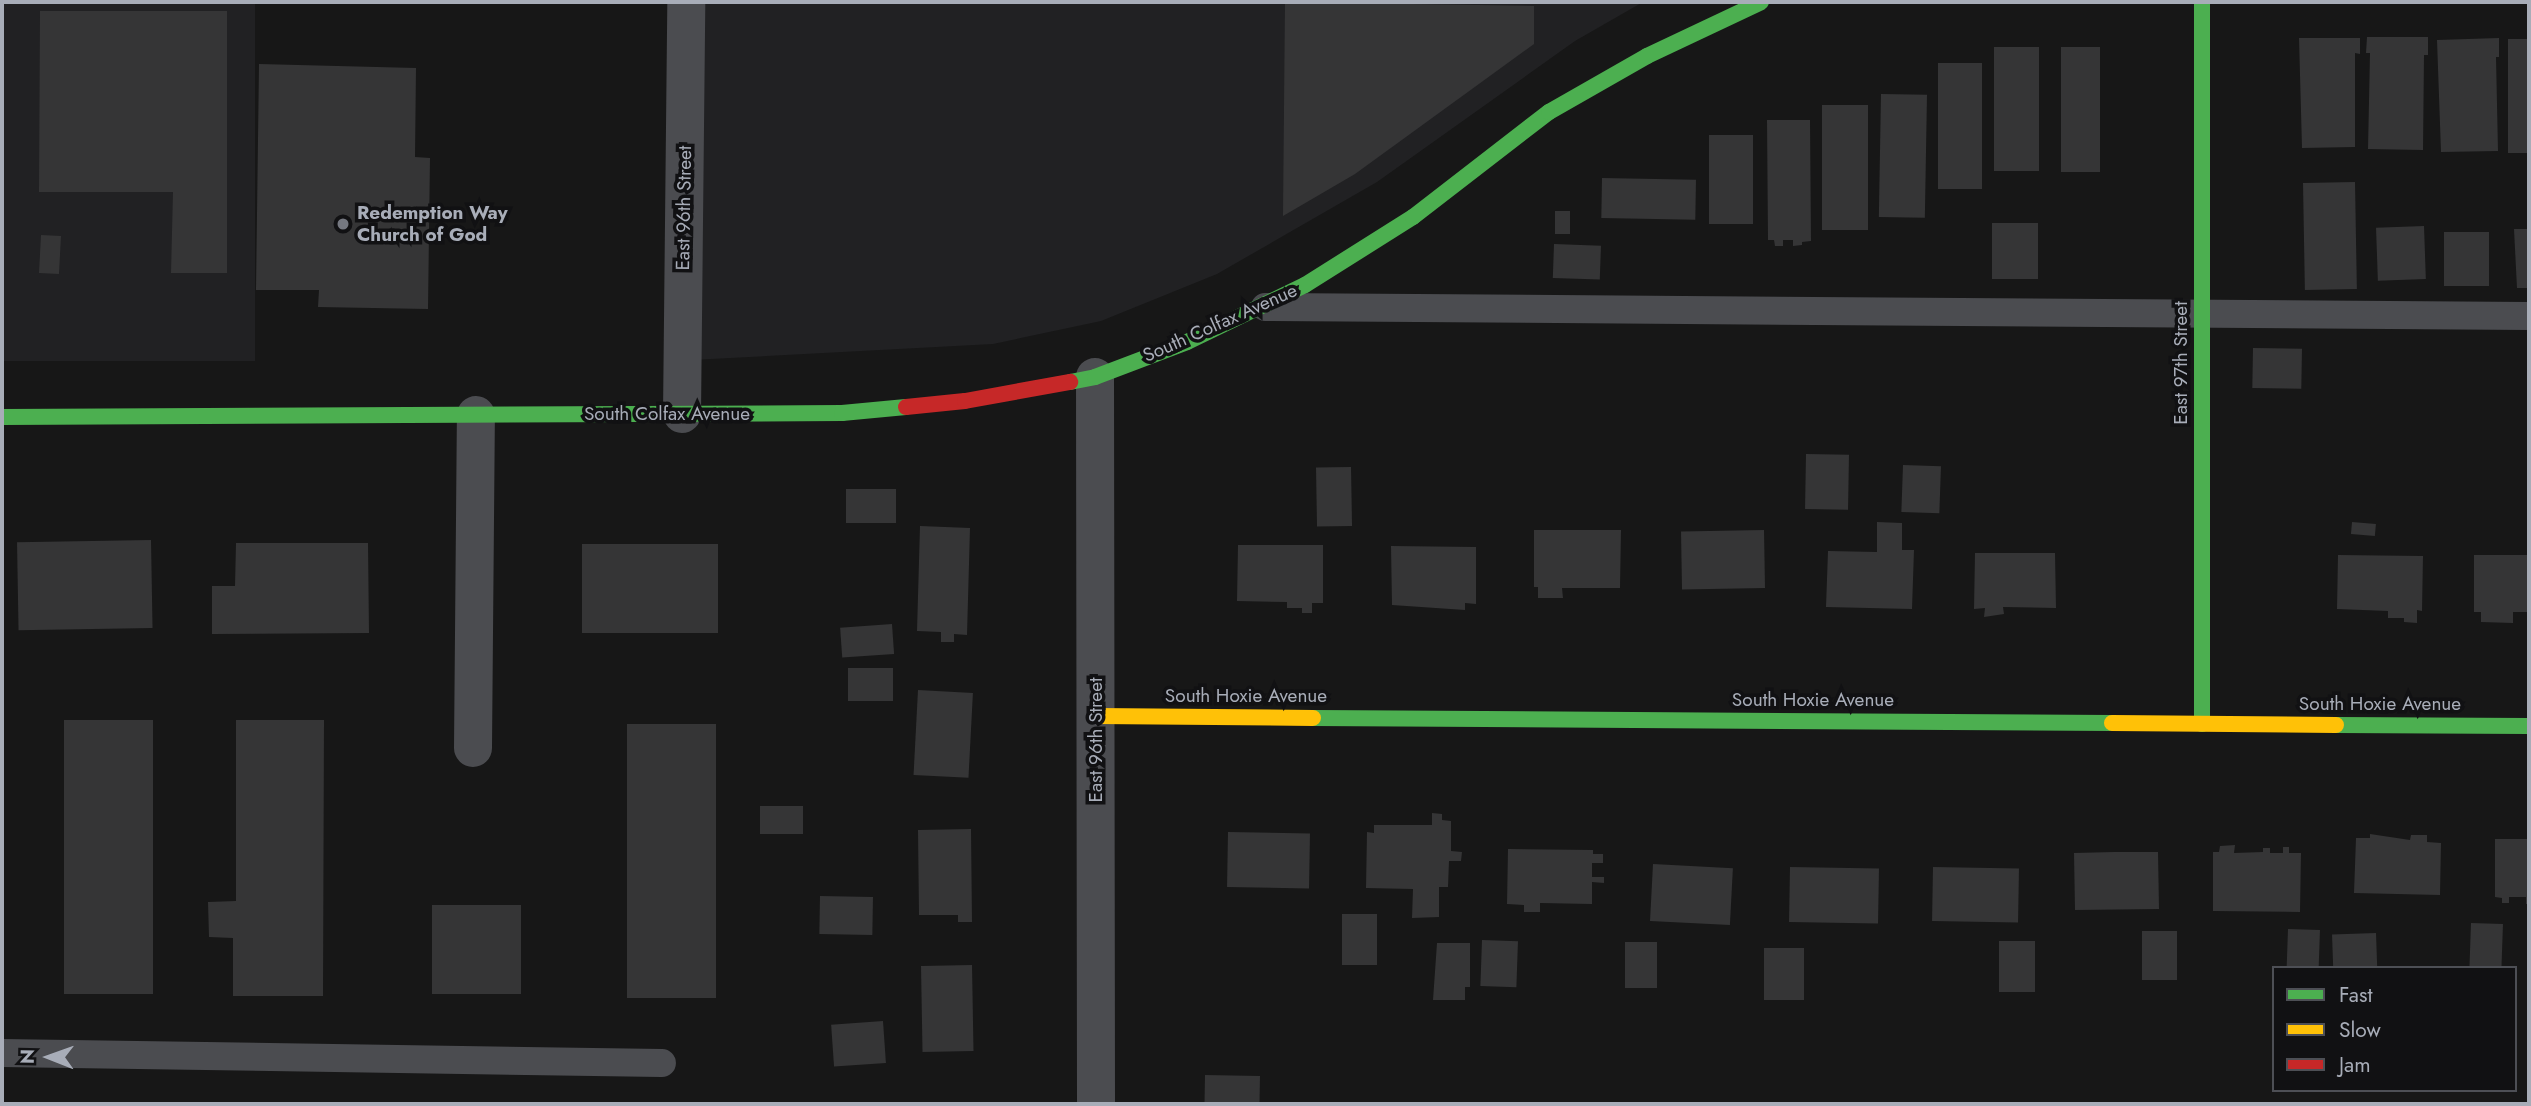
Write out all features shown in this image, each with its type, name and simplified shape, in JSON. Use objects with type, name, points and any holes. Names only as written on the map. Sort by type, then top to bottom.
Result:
[{"type":"street","name":"East 96th Street","points":[[682,414],[686,2]]},
{"type":"street","name":"South Colfax Avenue","points":[[2,417],[842,413],[965,401],[1095,377],[1187,342],[1305,285],[1413,218],[1549,112],[1647,56],[1761,2]]},
{"type":"street","name":"East 97th Street","points":[[2202,2],[2202,724]]},
{"type":"street","name":"East 96th Street","points":[[1095,377],[1096,1104]]},
{"type":"street","points":[[473,748],[476,415]]},
{"type":"street","name":"South Hoxie Avenue","points":[[1097,716],[2529,726]]},
{"type":"lane","points":[[1258,307],[2529,316]]},
{"type":"lane","points":[[2,1053],[662,1063]]},
{"type":"shaded area","points":[[2,2],[255,2],[255,361],[2,361]]},
{"type":"shaded area","points":[[676,2],[1643,2],[1575,41],[1377,182],[1217,274],[1101,321],[993,344],[672,361]]},
{"type":"building","points":[[1285,2],[1534,6],[1534,44],[1355,174],[1283,216]]},
{"type":"building","points":[[40,11],[227,11],[227,273],[171,273],[173,192],[39,192]]},
{"type":"building","points":[[2367,37],[2428,37],[2428,55],[2424,55],[2423,150],[2368,149],[2370,53],[2366,53]]},
{"type":"building","points":[[2299,38],[2360,38],[2360,54],[2355,53],[2355,147],[2302,148]]},
{"type":"building","points":[[2499,38],[2499,57],[2496,57],[2498,151],[2441,152],[2437,40]]},
{"type":"building","points":[[2508,39],[2529,39],[2529,153],[2508,153]]},
{"type":"building","points":[[1994,47],[2039,47],[2039,171],[1994,171]]},
{"type":"building","points":[[2061,47],[2100,47],[2100,172],[2061,172]]},
{"type":"building","points":[[1938,63],[1982,63],[1982,189],[1938,189]]},
{"type":"building","name":"Redemption Way Church of God","points":[[259,64],[416,68],[415,157],[430,158],[428,309],[318,307],[319,290],[256,290]]},
{"type":"building","points":[[1881,94],[1927,95],[1925,218],[1879,217]]},
{"type":"building","points":[[1822,105],[1868,105],[1868,230],[1822,230]]},
{"type":"building","points":[[1767,120],[1810,120],[1811,241],[1802,242],[1802,245],[1793,246],[1793,240],[1783,240],[1783,246],[1775,246],[1774,240],[1768,240]]},
{"type":"building","points":[[1709,135],[1753,135],[1753,224],[1709,224]]},
{"type":"building","points":[[1602,178],[1696,180],[1695,220],[1601,218]]},
{"type":"building","points":[[2355,182],[2357,289],[2305,290],[2303,183]]},
{"type":"building","points":[[1555,211],[1570,211],[1570,234],[1555,234]]},
{"type":"building","points":[[1992,223],[2038,223],[2038,279],[1992,279]]},
{"type":"building","points":[[2424,226],[2426,279],[2378,281],[2376,228]]},
{"type":"building","points":[[2514,229],[2529,229],[2529,288],[2517,288]]},
{"type":"building","points":[[2444,232],[2489,232],[2489,286],[2444,286]]},
{"type":"building","points":[[41,235],[61,236],[59,274],[39,273]]},
{"type":"building","points":[[1554,244],[1601,246],[1600,280],[1553,278]]},
{"type":"building","points":[[2253,348],[2302,349],[2301,389],[2252,388]]},
{"type":"building","points":[[1806,454],[1849,455],[1848,510],[1805,509]]},
{"type":"building","points":[[1903,465],[1941,466],[1939,513],[1901,512]]},
{"type":"building","points":[[1351,467],[1352,526],[1317,527],[1316,468]]},
{"type":"building","points":[[846,489],[896,489],[896,523],[846,523]]},
{"type":"building","points":[[1877,522],[1902,523],[1902,550],[1914,550],[1912,609],[1826,607],[1828,551],[1877,552]]},
{"type":"building","points":[[2352,522],[2376,524],[2375,536],[2351,534]]},
{"type":"building","points":[[920,526],[970,528],[967,635],[954,634],[954,642],[941,642],[941,632],[917,631]]},
{"type":"building","points":[[1534,530],[1621,530],[1620,588],[1562,588],[1563,598],[1538,598],[1538,587],[1534,587]]},
{"type":"building","points":[[1764,530],[1765,588],[1682,589],[1681,531]]},
{"type":"building","points":[[151,540],[153,628],[19,630],[17,542]]},
{"type":"building","points":[[236,543],[368,543],[369,633],[212,634],[212,586],[235,586]]},
{"type":"building","points":[[582,544],[718,544],[718,633],[582,633]]},
{"type":"building","points":[[1238,545],[1323,545],[1323,603],[1312,603],[1312,613],[1302,613],[1302,608],[1287,608],[1287,602],[1237,601]]},
{"type":"building","points":[[1391,546],[1476,547],[1476,604],[1465,603],[1465,610],[1392,605]]},
{"type":"building","points":[[1975,553],[2055,553],[2056,608],[2003,607],[2004,614],[1984,617],[1985,608],[1974,609]]},
{"type":"building","points":[[2338,555],[2423,556],[2422,611],[2417,610],[2417,623],[2404,622],[2404,618],[2388,618],[2388,611],[2337,609]]},
{"type":"building","points":[[2474,555],[2529,555],[2529,612],[2513,612],[2513,623],[2481,622],[2481,612],[2474,612]]},
{"type":"building","points":[[892,624],[894,654],[842,658],[840,628]]},
{"type":"building","points":[[848,668],[893,668],[893,701],[848,701]]},
{"type":"building","points":[[918,690],[973,693],[968,778],[914,775]]},
{"type":"building","points":[[64,720],[153,720],[153,994],[64,994]]},
{"type":"building","points":[[236,720],[324,720],[323,996],[233,996],[233,938],[209,937],[208,902],[236,901]]},
{"type":"building","points":[[627,724],[716,724],[716,998],[627,998]]},
{"type":"building","points":[[760,806],[803,806],[803,834],[760,834]]},
{"type":"building","points":[[1432,813],[1442,814],[1442,820],[1451,821],[1451,851],[1462,852],[1461,861],[1449,861],[1448,887],[1439,887],[1439,917],[1412,918],[1413,889],[1366,888],[1367,832],[1374,833],[1374,825],[1432,825]]},
{"type":"building","points":[[971,829],[972,922],[958,922],[958,915],[919,915],[918,830]]},
{"type":"building","points":[[1228,832],[1310,833],[1309,888],[1227,887]]},
{"type":"building","points":[[2370,834],[2410,840],[2411,835],[2427,835],[2427,842],[2441,843],[2440,895],[2354,893],[2356,838],[2370,838]]},
{"type":"building","points":[[2495,839],[2529,839],[2529,904],[2526,904],[2526,897],[2509,897],[2509,903],[2502,903],[2502,898],[2495,897]]},
{"type":"building","points":[[2235,845],[2234,853],[2263,852],[2263,848],[2270,848],[2270,853],[2283,853],[2283,847],[2289,847],[2289,853],[2301,853],[2300,912],[2213,911],[2213,852],[2219,852],[2220,846]]},
{"type":"building","points":[[1508,849],[1593,850],[1593,854],[1603,854],[1603,863],[1592,863],[1592,877],[1604,877],[1604,883],[1592,882],[1592,904],[1540,903],[1540,912],[1524,912],[1524,905],[1507,904]]},
{"type":"building","points":[[2158,852],[2159,909],[2075,910],[2074,853]]},
{"type":"building","points":[[1653,864],[1733,868],[1730,925],[1650,921]]},
{"type":"building","points":[[1790,867],[1879,869],[1878,924],[1789,922]]},
{"type":"building","points":[[1933,867],[2019,869],[2018,922],[1932,921]]},
{"type":"building","points":[[820,896],[873,897],[872,935],[819,934]]},
{"type":"building","points":[[432,905],[521,905],[521,994],[432,994]]},
{"type":"building","points":[[1342,914],[1377,914],[1377,965],[1342,965]]},
{"type":"building","points":[[2471,923],[2503,924],[2502,966],[2469,966]]},
{"type":"building","points":[[2288,929],[2320,930],[2319,966],[2287,966]]},
{"type":"building","points":[[2142,931],[2177,931],[2177,980],[2142,980]]},
{"type":"building","points":[[2376,933],[2377,966],[2333,966],[2332,935]]},
{"type":"building","points":[[1482,940],[1518,941],[1516,987],[1480,986]]},
{"type":"building","points":[[1999,941],[2035,941],[2035,992],[1999,992]]},
{"type":"building","points":[[1625,942],[1657,942],[1657,988],[1625,988]]},
{"type":"building","points":[[1437,943],[1470,943],[1470,987],[1465,987],[1465,1000],[1433,1000]]},
{"type":"building","points":[[1764,948],[1804,948],[1804,1000],[1764,1000]]},
{"type":"building","points":[[972,965],[974,1051],[923,1052],[921,966]]},
{"type":"building","points":[[883,1021],[886,1063],[834,1067],[831,1025]]},
{"type":"building","points":[[1205,1075],[1260,1076],[1260,1104],[1204,1104]]},
{"type":"building","points":[[919,1102],[974,1104],[919,1104]]},
{"type":"traffic: fast","points":[[1070,382],[1095,377],[1187,342],[1305,285],[1413,217],[1549,112],[1647,56],[1761,2]]},
{"type":"traffic: fast","points":[[2202,2],[2202,724]]},
{"type":"traffic: fast","points":[[2,417],[842,413],[906,407]]},
{"type":"traffic: fast","points":[[1313,718],[2112,723]]},
{"type":"traffic: fast","points":[[2336,725],[2529,726]]},
{"type":"traffic: slow","points":[[1097,716],[1313,718]]},
{"type":"traffic: slow","points":[[2112,723],[2336,725]]},
{"type":"traffic: jam","points":[[906,407],[965,401],[1070,382]]},
{"type":"place","name":"Redemption Way Church of God","points":[[343,224]]}]
